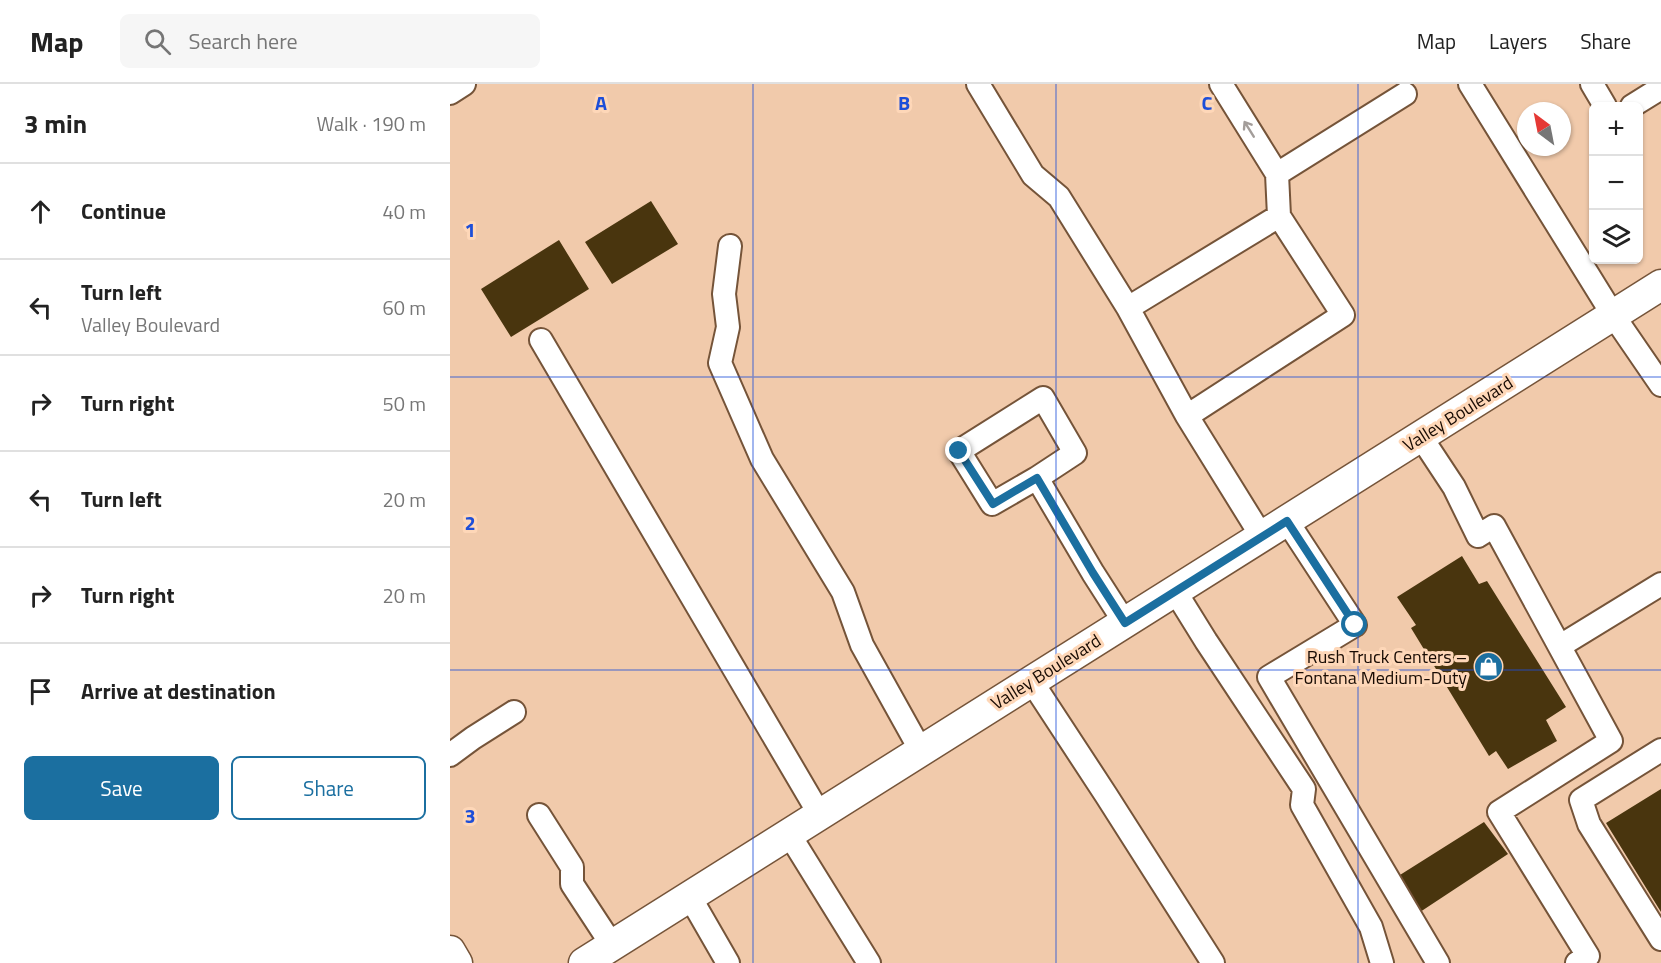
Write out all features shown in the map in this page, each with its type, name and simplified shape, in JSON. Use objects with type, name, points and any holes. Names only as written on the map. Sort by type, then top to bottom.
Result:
[{"type":"main road","name":"Valley Boulevard","points":[[584,963],[1661,285]]},
{"type":"main road","points":[[450,951],[457,963]]},
{"type":"street","points":[[450,93],[464,84]]},
{"type":"street","points":[[978,84],[1033,175],[1059,197],[1128,308],[1186,416],[1262,537]]},
{"type":"street","points":[[1186,416],[1343,315],[1279,216],[1277,174],[1221,84]]},
{"type":"street","points":[[1470,84],[1613,315],[1661,385]]},
{"type":"street","points":[[1592,84],[1603,102]]},
{"type":"street","points":[[1638,102],[1661,88]]},
{"type":"street","points":[[1277,174],[1406,94]]},
{"type":"street","points":[[1128,308],[1279,216]]},
{"type":"street","points":[[730,246],[724,294],[728,327],[720,363],[762,459],[843,592],[862,645],[921,751]]},
{"type":"street","points":[[541,340],[819,815]]},
{"type":"street","points":[[1043,398],[1075,453],[1037,478],[993,504],[959,451],[1043,398]]},
{"type":"street","points":[[1421,437],[1454,487],[1478,536],[1494,526],[1611,741],[1499,812],[1588,956],[1577,963]]},
{"type":"street","points":[[1037,478],[1125,623]]},
{"type":"street","points":[[1287,521],[1355,625],[1269,677],[1438,963]]},
{"type":"street","points":[[1560,646],[1661,584]]},
{"type":"street","points":[[1175,591],[1304,789],[1302,805],[1371,927],[1382,963]]},
{"type":"street","points":[[1032,682],[1213,963]]},
{"type":"street","points":[[450,755],[514,712]]},
{"type":"street","points":[[1661,750],[1581,800],[1589,824],[1661,939]]},
{"type":"street","points":[[539,815],[572,867],[572,884],[612,945]]},
{"type":"street","points":[[789,834],[869,963]]},
{"type":"street","points":[[690,897],[728,963]]},
{"type":"building","points":[[651,201],[678,244],[612,284],[585,242]]},
{"type":"building","points":[[559,240],[589,289],[511,337],[481,289]]},
{"type":"building","name":"Rush Truck Centers – Fontana Medium-Duty","points":[[1462,556],[1479,584],[1487,581],[1566,707],[1546,720],[1557,741],[1508,769],[1496,751],[1489,756],[1411,628],[1416,625],[1397,597]]},
{"type":"building","points":[[1661,789],[1661,912],[1606,823]]},
{"type":"building","points":[[1484,822],[1508,854],[1417,914],[1392,880]]},
{"type":"place","name":"Rush Truck Centers – Fontana Medium-Duty","points":[[1488,667]]},
{"type":"route","points":[[959,451],[993,504],[1037,478],[1125,623],[1287,521],[1355,625]]}]
